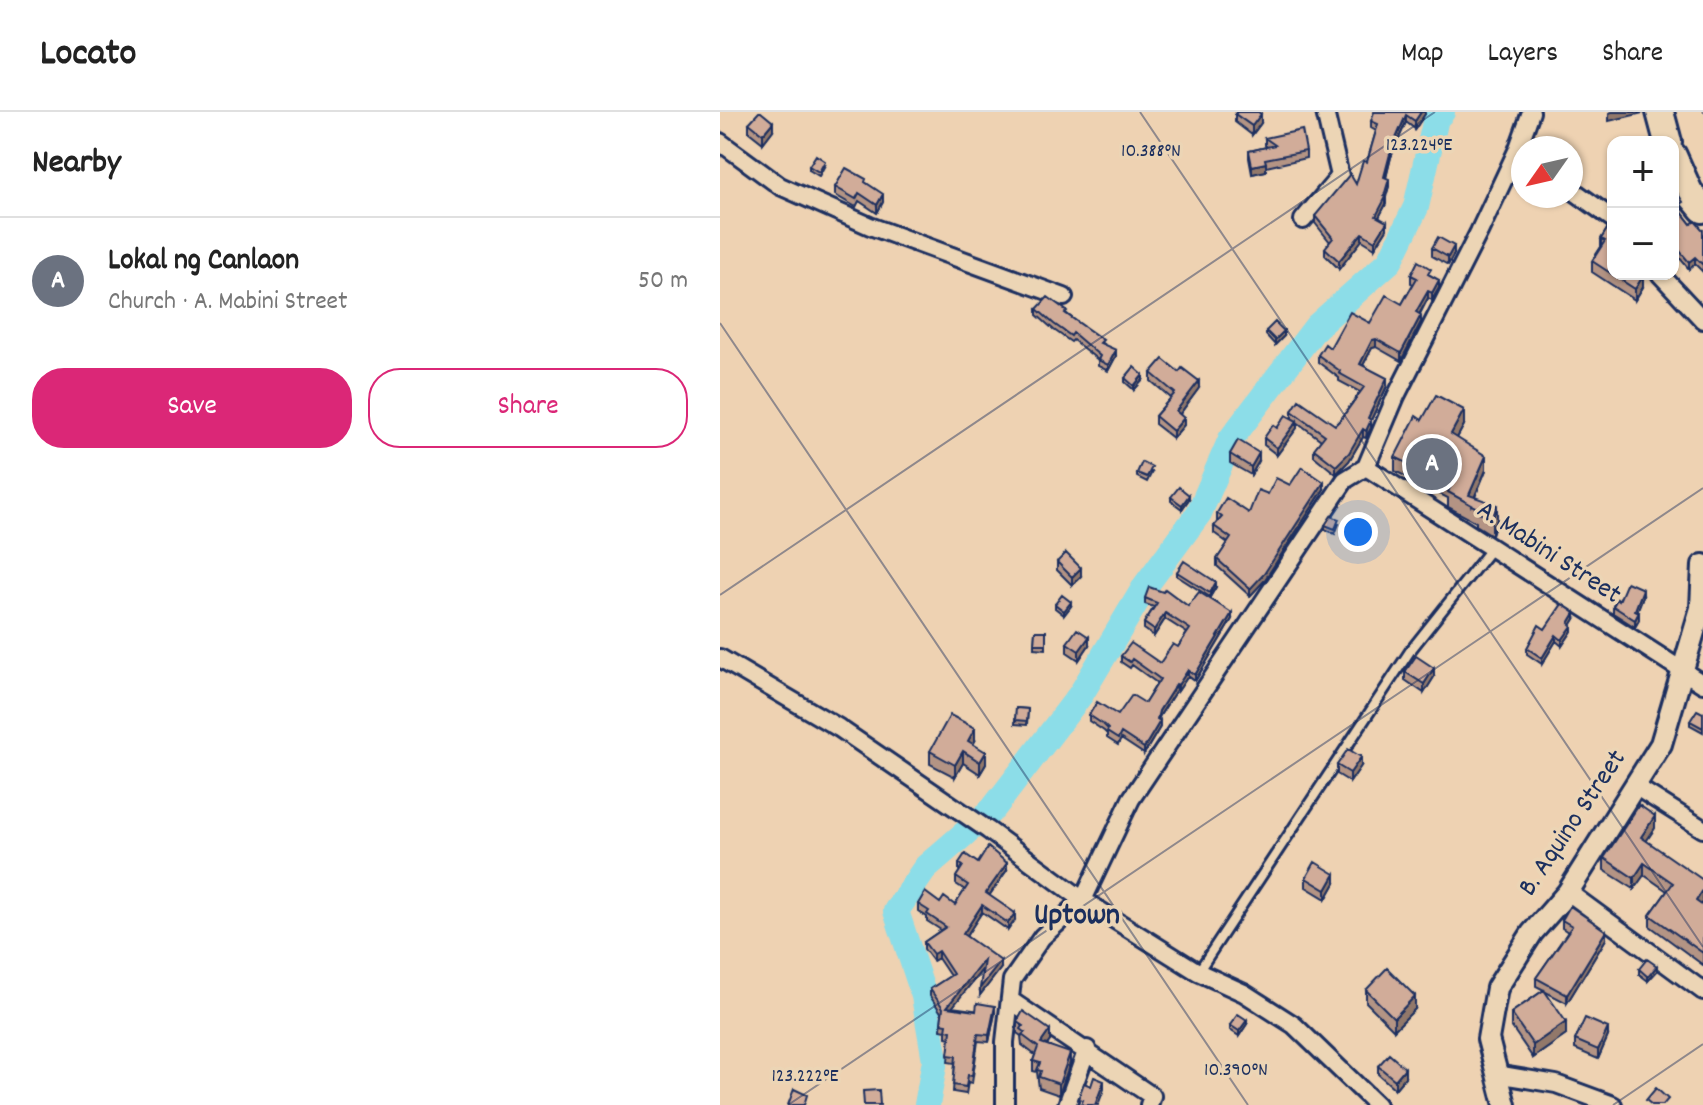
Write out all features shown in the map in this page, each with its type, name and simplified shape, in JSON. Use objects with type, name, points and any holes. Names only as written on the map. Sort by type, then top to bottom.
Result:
[{"type":"main road","points":[[1660,112],[1666,136]]},
{"type":"main road","points":[[1679,170],[1689,192],[1703,209]]},
{"type":"street","points":[[1303,220],[1340,176],[1325,112]]},
{"type":"street","points":[[1525,136],[1531,112]]},
{"type":"street","points":[[720,142],[780,186],[870,226],[1064,297]]},
{"type":"street","points":[[1005,1105],[1005,1042],[1012,980],[1042,937],[1083,900],[1131,799],[1345,480],[1366,467],[1396,396],[1511,170]]},
{"type":"street","points":[[1583,198],[1607,215]]},
{"type":"street","points":[[1666,280],[1703,320]]},
{"type":"street","name":"A. Mabini Street","points":[[1366,467],[1703,684]]},
{"type":"street","name":"B. Aquino Street","points":[[1505,1105],[1488,1039],[1497,988],[1532,933],[1568,892],[1661,744],[1701,608],[1703,565]]},
{"type":"street","points":[[720,658],[839,728],[988,830],[1083,900],[1198,972],[1244,993],[1294,1025],[1377,1105]]},
{"type":"street","points":[[1635,786],[1703,829]]},
{"type":"street","points":[[1568,892],[1703,991]]},
{"type":"street","points":[[1010,1000],[1087,1049],[1152,1096],[1149,1105]]},
{"type":"street","points":[[1067,1105],[1087,1049]]},
{"type":"street","points":[[1496,1074],[1556,1084],[1613,1105]]},
{"type":"lane","points":[[1198,972],[1410,651],[1491,549]]},
{"type":"building","points":[[759,112],[773,122],[763,134],[749,123]]},
{"type":"building","points":[[1374,112],[1421,112],[1415,121],[1406,115],[1391,150],[1384,177],[1389,179],[1386,197],[1376,216],[1387,222],[1375,241],[1362,233],[1339,261],[1325,248],[1333,238],[1315,216],[1350,174],[1356,184],[1363,161],[1367,162],[1378,124],[1371,121]]},
{"type":"building","points":[[1235,114],[1261,114],[1252,126]]},
{"type":"building","points":[[1302,130],[1306,151],[1265,159],[1266,163],[1252,166],[1249,151],[1275,145],[1265,138]]},
{"type":"building","points":[[816,155],[825,161],[819,172],[809,166]]},
{"type":"building","points":[[846,168],[866,179],[865,182],[883,194],[877,205],[859,193],[856,199],[835,187]]},
{"type":"building","points":[[1679,209],[1691,224],[1695,221],[1703,230],[1703,265],[1695,257],[1689,262],[1679,250]]},
{"type":"building","points":[[1607,229],[1607,271],[1592,261],[1605,241],[1601,239]]},
{"type":"building","points":[[1438,237],[1454,246],[1448,257],[1432,248]]},
{"type":"building","points":[[1418,261],[1431,269],[1428,274],[1439,280],[1432,293],[1428,291],[1416,312],[1421,315],[1401,353],[1376,339],[1372,340],[1360,364],[1387,378],[1368,418],[1371,420],[1366,431],[1363,429],[1349,453],[1336,466],[1314,449],[1325,435],[1292,411],[1299,400],[1335,425],[1341,419],[1364,387],[1339,373],[1318,355],[1325,344],[1330,348],[1350,312],[1370,323],[1386,295],[1402,304],[1417,278],[1411,275]]},
{"type":"building","points":[[1621,280],[1641,280],[1635,289]]},
{"type":"building","points":[[1048,297],[1103,340],[1100,343],[1116,350],[1108,365],[1098,360],[1100,356],[1073,333],[1071,336],[1037,309]]},
{"type":"building","points":[[1275,322],[1284,331],[1275,340],[1266,331]]},
{"type":"building","points":[[1163,359],[1179,372],[1182,368],[1199,381],[1176,411],[1184,418],[1173,431],[1155,416],[1175,393],[1151,373]]},
{"type":"building","points":[[1134,367],[1143,375],[1134,386],[1125,378]]},
{"type":"building","points":[[1436,395],[1464,410],[1451,434],[1486,456],[1469,495],[1497,505],[1492,520],[1448,492],[1451,485],[1395,457],[1416,416],[1422,420]]},
{"type":"building","points":[[1286,415],[1297,421],[1277,448],[1264,438],[1273,425],[1277,428]]},
{"type":"building","points":[[1238,440],[1259,453],[1251,467],[1230,454]]},
{"type":"building","points":[[1142,462],[1152,467],[1147,477],[1137,473]]},
{"type":"building","points":[[1302,467],[1324,482],[1264,574],[1250,589],[1217,559],[1231,538],[1214,526],[1222,517],[1217,513],[1226,498],[1249,513],[1258,490],[1268,494],[1276,478],[1290,485]]},
{"type":"building","points":[[1179,487],[1189,495],[1182,505],[1171,497]]},
{"type":"building","points":[[1331,516],[1339,519],[1335,529],[1325,525]]},
{"type":"building","points":[[1066,553],[1081,568],[1072,577],[1057,562]]},
{"type":"building","points":[[1184,561],[1216,582],[1210,593],[1177,572]]},
{"type":"building","points":[[1627,582],[1643,589],[1635,610],[1639,612],[1635,620],[1613,606],[1617,599],[1619,601]]},
{"type":"building","points":[[1149,587],[1163,592],[1165,589],[1188,606],[1199,592],[1232,613],[1195,675],[1188,670],[1176,684],[1159,711],[1157,719],[1160,721],[1144,748],[1121,733],[1118,739],[1089,715],[1097,702],[1118,715],[1132,695],[1145,703],[1160,679],[1132,659],[1130,662],[1121,656],[1131,643],[1160,663],[1173,644],[1178,647],[1190,629],[1165,613],[1154,630],[1144,623],[1157,603],[1145,598]]},
{"type":"building","points":[[1062,595],[1071,602],[1064,611],[1055,604]]},
{"type":"building","points":[[1562,604],[1575,613],[1569,623],[1572,626],[1562,640],[1556,635],[1542,658],[1527,648],[1539,625],[1545,629]]},
{"type":"building","points":[[1077,629],[1089,637],[1079,651],[1067,643]]},
{"type":"building","points":[[1035,631],[1046,631],[1046,644],[1034,644]]},
{"type":"building","points":[[1416,656],[1434,668],[1424,684],[1405,672]]},
{"type":"building","points":[[1016,708],[1028,709],[1027,721],[1015,720]]},
{"type":"building","points":[[1697,710],[1703,713],[1703,728],[1690,721]]},
{"type":"building","points":[[950,715],[975,728],[968,741],[986,752],[980,762],[963,751],[955,765],[930,751]]},
{"type":"building","points":[[1348,749],[1361,757],[1350,773],[1337,765]]},
{"type":"building","points":[[1639,805],[1655,816],[1641,837],[1703,880],[1703,890],[1696,901],[1703,906],[1703,953],[1650,915],[1673,883],[1644,863],[1634,878],[1604,858]]},
{"type":"building","points":[[988,847],[1007,863],[986,893],[1015,913],[1008,923],[982,905],[963,934],[1001,961],[980,988],[984,960],[947,1007],[976,1011],[977,1003],[995,1006],[989,1035],[978,1034],[972,1076],[968,1075],[966,1087],[953,1085],[956,1056],[948,1055],[951,1031],[946,1030],[947,1024],[941,1023],[943,1008],[930,989],[953,974],[938,951],[933,954],[924,942],[946,927],[918,904],[925,892],[940,903],[944,897],[955,905],[968,885],[956,877],[963,866],[959,863],[965,854],[978,863]]},
{"type":"building","points":[[1315,862],[1335,874],[1326,890],[1306,878]]},
{"type":"building","points":[[1570,906],[1606,931],[1567,995],[1536,978],[1572,926],[1562,920]]},
{"type":"building","points":[[1647,959],[1657,966],[1648,977],[1639,969]]},
{"type":"building","points":[[1387,968],[1415,996],[1394,1018],[1366,990]]},
{"type":"building","points":[[1544,990],[1566,1022],[1533,1045],[1511,1013]]},
{"type":"building","points":[[1023,1011],[1050,1030],[1041,1043],[1070,1053],[1059,1084],[1039,1077],[1041,1071],[1037,1070],[1040,1063],[1033,1061],[1038,1047],[1022,1035],[1025,1032],[1021,1029],[1023,1026],[1017,1022]]},
{"type":"building","points":[[1238,1014],[1247,1020],[1239,1031],[1230,1025]]},
{"type":"building","points":[[1585,1018],[1608,1028],[1598,1050],[1575,1040]]},
{"type":"building","points":[[1389,1054],[1405,1068],[1395,1080],[1378,1066]]},
{"type":"building","points":[[1094,1077],[1104,1081],[1095,1105],[1081,1105],[1083,1100],[1078,1099],[1084,1083],[1091,1086]]},
{"type":"building","points":[[1656,1088],[1668,1099],[1663,1105],[1652,1105],[1646,1100]]},
{"type":"building","points":[[794,1089],[807,1095],[804,1105],[788,1105]]},
{"type":"building","points":[[879,1090],[880,1105],[864,1105],[863,1091]]},
{"type":"waterway","points":[[927,1105],[935,1060],[924,996],[896,911],[926,867],[993,809],[1081,694],[1146,585],[1199,513],[1231,439],[1316,327],[1390,261],[1416,207],[1436,118],[1442,112]]},
{"type":"place","name":"Lokal ng Canlaon","points":[[1432,464]]},
{"type":"district","name":"Uptown","points":[[1077,917]]}]
